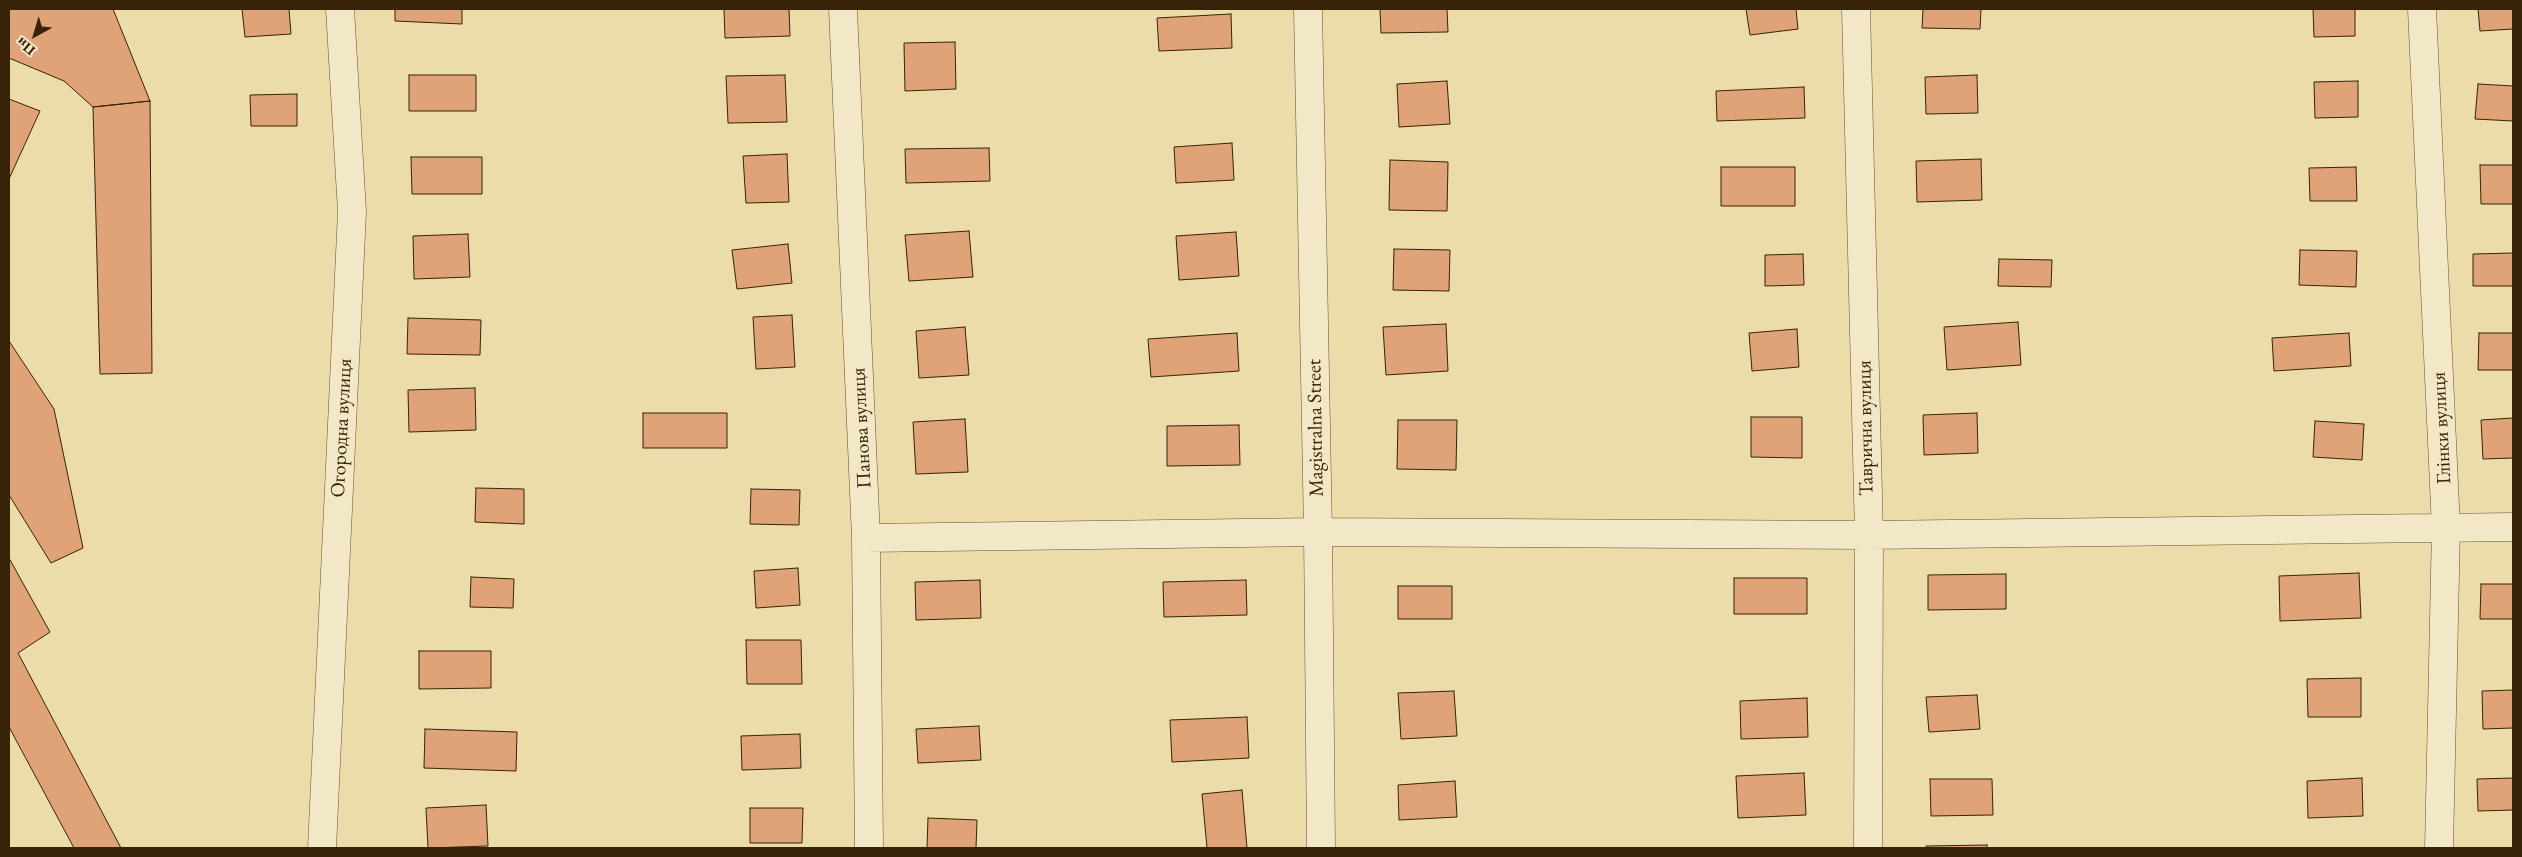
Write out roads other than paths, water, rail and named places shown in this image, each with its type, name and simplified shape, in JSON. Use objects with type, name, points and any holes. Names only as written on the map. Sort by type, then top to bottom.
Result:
[{"type":"street","name":"Огородна вулиця","points":[[322,848],[352,212],[340,9]]},
{"type":"street","name":"Панова вулиця","points":[[843,9],[866,538],[869,848]]},
{"type":"street","name":"Magistralna Street","points":[[1308,9],[1318,532],[1321,848]]},
{"type":"street","name":"Таврична вулиця","points":[[1856,9],[1868,535],[1868,848]]},
{"type":"street","name":"Глінки вулиця","points":[[2422,9],[2446,528],[2439,848]]},
{"type":"street","points":[[866,538],[1318,532],[1868,535],[2513,527]]}]
